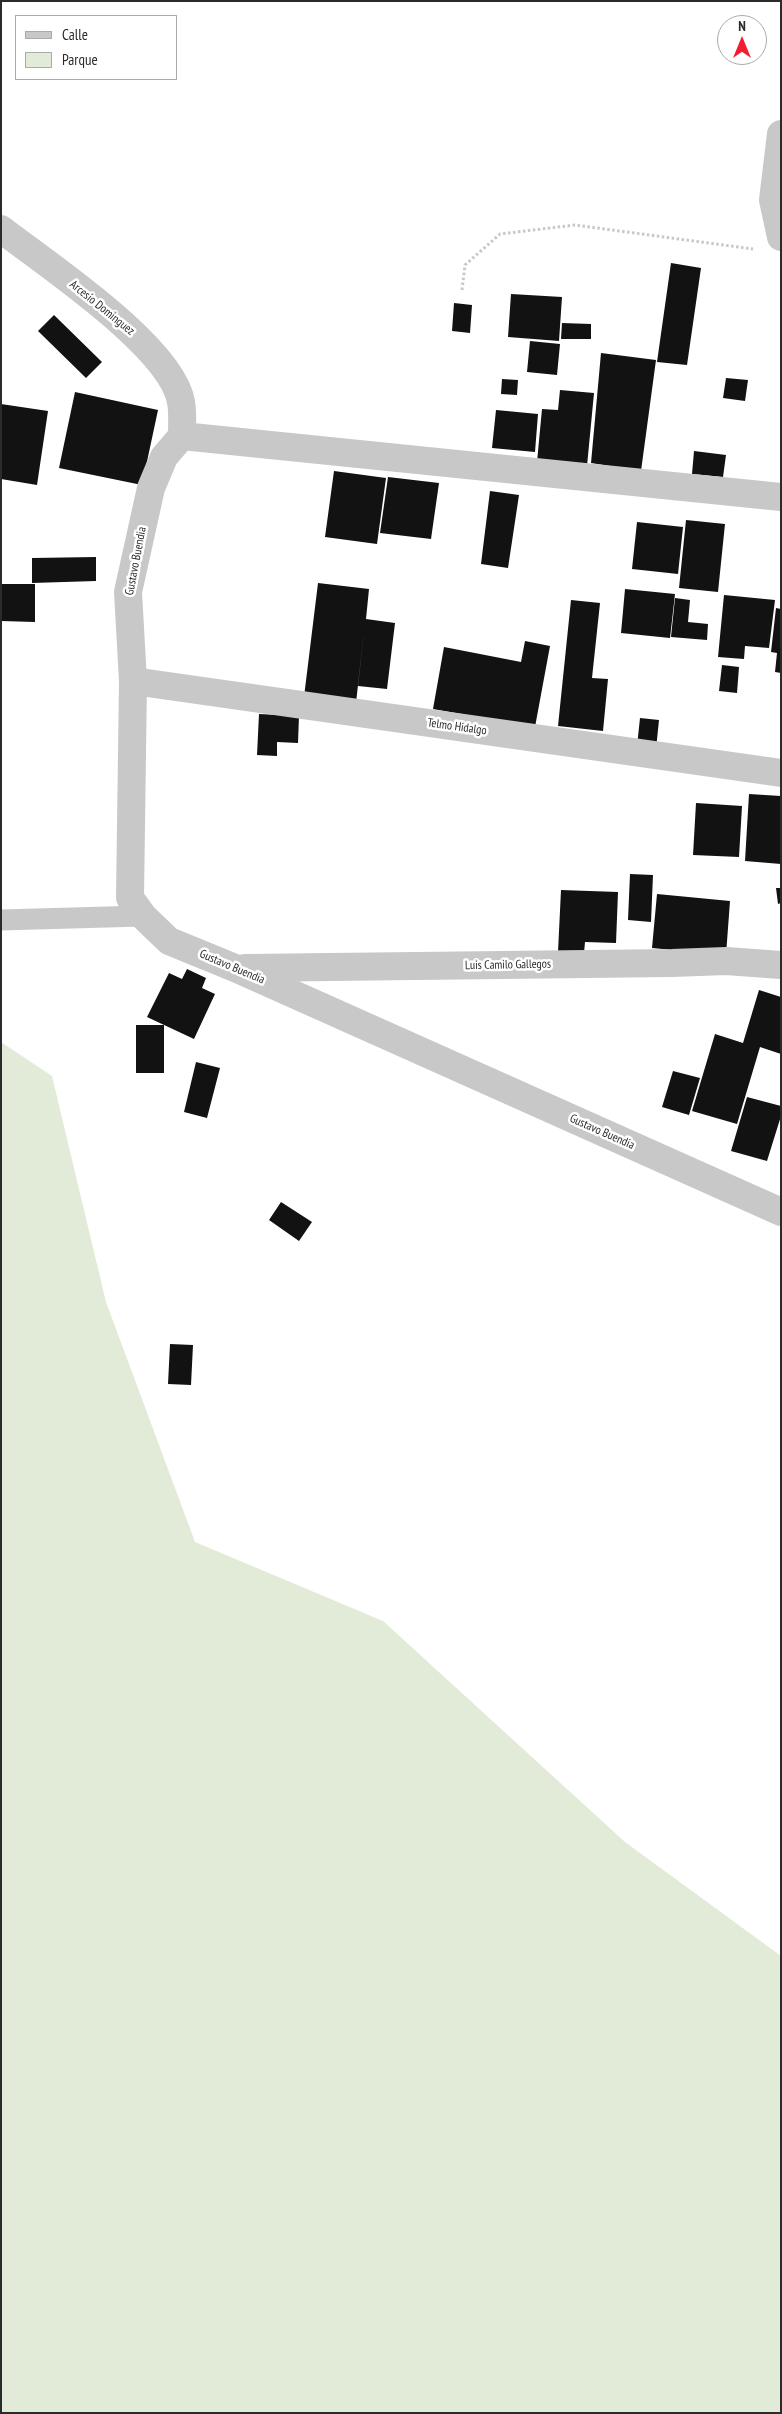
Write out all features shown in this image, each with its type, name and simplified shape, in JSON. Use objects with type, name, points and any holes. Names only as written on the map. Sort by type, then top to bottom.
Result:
[{"type":"street","points":[[772,244],[773,200],[781,134]]},
{"type":"street","name":"Arcesio Dominguez","points":[[1,229],[121,321],[148,347],[168,374],[182,400],[182,436]]},
{"type":"street","points":[[182,436],[781,497]]},
{"type":"street","name":"Gustavo Buendia","points":[[182,436],[164,457],[152,488],[128,592],[133,681],[130,898],[143,916],[169,941],[235,968],[781,1212]]},
{"type":"street","name":"Telmo Hidalgo","points":[[133,681],[781,773]]},
{"type":"street","name":"Luis Camilo Gallegos","points":[[235,968],[672,963],[726,960],[781,965]]},
{"type":"lane","points":[[1,920],[143,916]]},
{"type":"path","points":[[462,290],[464,265],[500,234],[575,225],[682,238],[772,244]]},
{"type":"green space","points":[[1,1042],[52,1076],[106,1302],[195,1542],[383,1621],[625,1842],[781,1956],[781,2413],[1,2413]]},
{"type":"building","points":[[671,263],[701,268],[687,365],[657,362]]},
{"type":"building","points":[[511,294],[562,297],[559,341],[508,337]]},
{"type":"building","points":[[454,303],[472,305],[470,333],[452,331]]},
{"type":"building","points":[[54,315],[102,362],[86,378],[38,331]]},
{"type":"building","points":[[562,323],[591,324],[591,339],[561,339]]},
{"type":"building","points":[[530,341],[560,344],[557,375],[527,372]]},
{"type":"building","points":[[601,353],[656,360],[641,471],[591,463]]},
{"type":"building","points":[[726,378],[748,380],[745,401],[723,398]]},
{"type":"building","points":[[502,379],[518,380],[517,395],[501,394]]},
{"type":"building","points":[[560,390],[594,393],[587,466],[537,462],[542,409],[558,410]]},
{"type":"building","points":[[75,392],[158,410],[142,485],[59,468]]},
{"type":"building","points":[[1,404],[48,411],[37,485],[1,479]]},
{"type":"building","points":[[496,410],[538,414],[535,452],[492,448]]},
{"type":"building","points":[[694,451],[726,455],[723,477],[692,474]]},
{"type":"building","points":[[334,471],[386,478],[377,544],[325,537]]},
{"type":"building","points":[[388,477],[439,483],[431,539],[380,533]]},
{"type":"building","points":[[490,491],[519,495],[508,568],[481,564]]},
{"type":"building","points":[[686,520],[725,524],[718,592],[679,588]]},
{"type":"building","points":[[637,522],[683,527],[678,574],[632,569]]},
{"type":"building","points":[[96,557],[96,581],[32,583],[32,558]]},
{"type":"building","points":[[318,583],[369,589],[366,619],[395,623],[387,689],[358,686],[365,622],[356,703],[304,697]]},
{"type":"building","points":[[1,584],[35,584],[35,622],[1,621]]},
{"type":"building","points":[[625,589],[675,594],[670,638],[621,633]]},
{"type":"building","points":[[724,595],[775,600],[769,648],[745,646],[744,659],[718,657]]},
{"type":"building","points":[[675,598],[690,600],[688,622],[708,624],[707,640],[671,637]]},
{"type":"building","points":[[571,600],[600,603],[592,678],[608,679],[603,731],[558,726]]},
{"type":"building","points":[[776,608],[781,609],[781,673],[775,672],[777,653],[771,652]]},
{"type":"building","points":[[525,641],[550,646],[535,727],[433,709],[444,647],[521,662]]},
{"type":"building","points":[[722,665],[739,667],[737,693],[719,691]]},
{"type":"building","points":[[259,714],[299,716],[298,743],[277,742],[277,756],[257,755]]},
{"type":"building","points":[[640,718],[659,720],[656,749],[637,746]]},
{"type":"building","points":[[749,794],[781,796],[781,864],[745,861]]},
{"type":"building","points":[[696,803],[742,806],[739,857],[693,855]]},
{"type":"building","points":[[630,874],[653,875],[651,922],[628,920]]},
{"type":"building","points":[[776,888],[781,888],[781,903],[778,904]]},
{"type":"building","points":[[561,890],[618,892],[616,943],[585,942],[584,953],[558,952]]},
{"type":"building","points":[[657,894],[730,901],[726,955],[652,948]]},
{"type":"building","points":[[187,969],[206,978],[202,988],[215,994],[194,1039],[147,1017],[169,973],[182,979]]},
{"type":"building","points":[[759,990],[781,997],[781,1054],[760,1047],[737,1124],[692,1111],[715,1034],[743,1043]]},
{"type":"building","points":[[136,1025],[164,1025],[164,1073],[136,1073]]},
{"type":"building","points":[[196,1062],[220,1068],[207,1118],[184,1112]]},
{"type":"building","points":[[673,1071],[700,1078],[689,1115],[662,1107]]},
{"type":"building","points":[[747,1097],[781,1106],[781,1116],[767,1161],[731,1151]]},
{"type":"building","points":[[281,1202],[312,1222],[299,1241],[269,1220]]},
{"type":"building","points":[[170,1344],[193,1345],[191,1385],[168,1384]]}]
